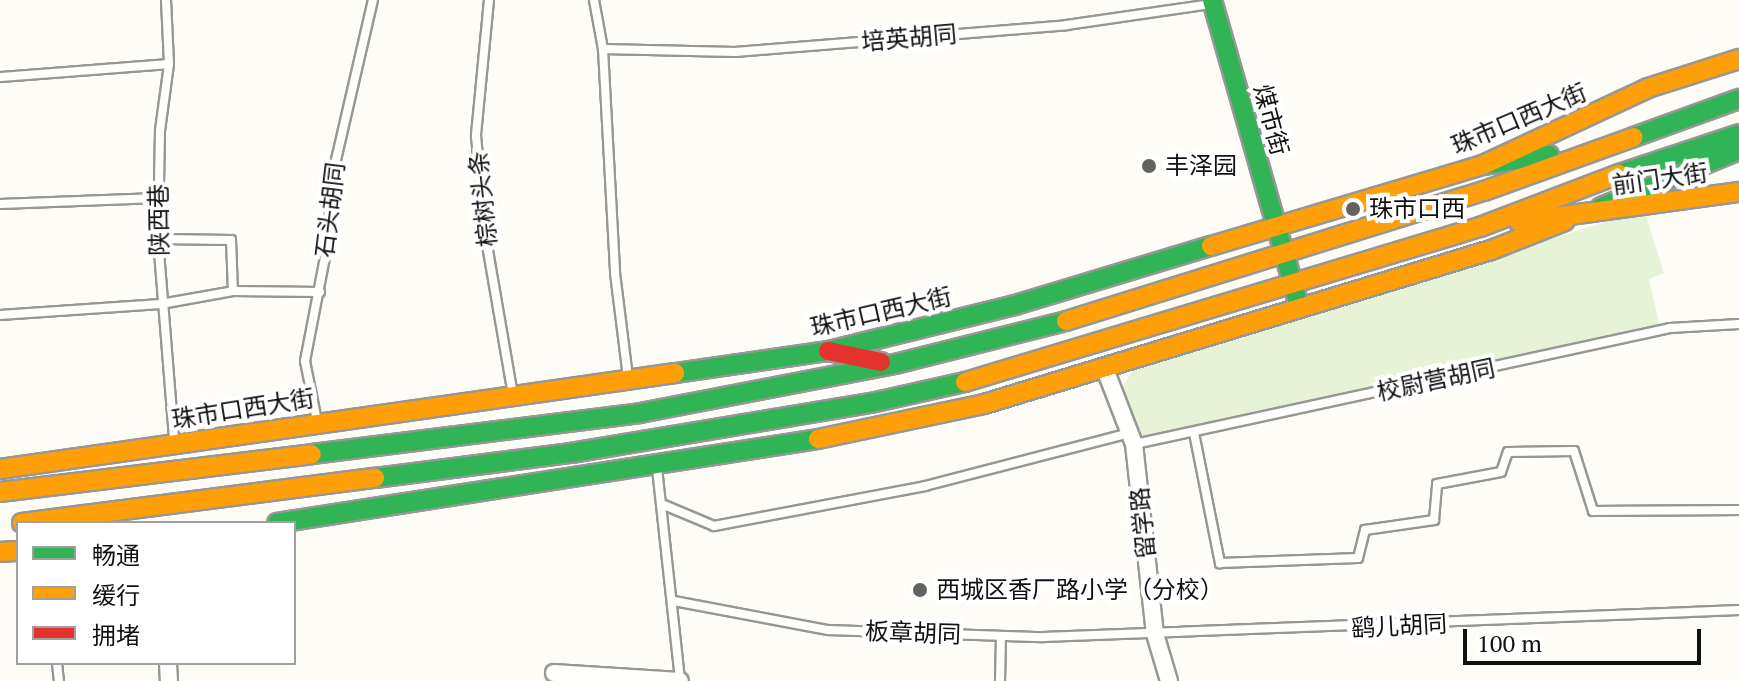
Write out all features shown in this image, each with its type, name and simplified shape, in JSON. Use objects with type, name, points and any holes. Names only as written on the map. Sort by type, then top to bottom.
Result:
[{"type":"main road","name":"煤市街","points":[[1213,2],[1299,308]]},
{"type":"main road","name":"珠市口西大街","points":[[0,469],[157,449],[174,440],[828,351],[1015,305],[1483,165],[1648,88],[1739,59]]},
{"type":"main road","name":"珠市口西大街","points":[[0,492],[640,413],[895,364],[1090,315],[1484,191],[1591,148],[1739,99]]},
{"type":"main road","points":[[37,521],[571,453],[871,403],[1017,369],[1480,227],[1685,149],[1739,134]]},
{"type":"main road","points":[[1483,165],[1591,148]]},
{"type":"main road","points":[[1480,227],[1587,213],[1685,149]]},
{"type":"main road","points":[[291,521],[657,467],[984,404],[1491,250],[1739,150]]},
{"type":"main road","name":"前门大街","points":[[1587,213],[1739,192]]},
{"type":"main road","points":[[828,351],[895,364]]},
{"type":"main road","points":[[180,521],[197,501]]},
{"type":"main road","points":[[136,509],[147,521]]},
{"type":"street","name":"留学路","points":[[1105,369],[1130,439],[1155,634],[1169,681]]},
{"type":"street","points":[[554,673],[626,680],[680,681]]},
{"type":"lane","name":"陕西巷","points":[[166,0],[169,64],[158,198],[158,239],[174,440]]},
{"type":"lane","name":"石头胡同","points":[[317,421],[305,361],[320,292],[336,160],[373,0]]},
{"type":"lane","name":"棕树头条","points":[[489,0],[476,136],[486,239],[513,396]]},
{"type":"lane","points":[[594,0],[603,49],[615,273],[628,380]]},
{"type":"lane","name":"培英胡同","points":[[603,49],[735,52],[1067,25],[1213,2]]},
{"type":"lane","points":[[0,77],[169,64]]},
{"type":"lane","points":[[0,204],[158,198]]},
{"type":"lane","points":[[158,239],[231,240],[233,291]]},
{"type":"lane","points":[[0,315],[161,304],[233,291],[320,292]]},
{"type":"lane","name":"校尉营胡同","points":[[664,505],[714,526],[925,486],[1130,439],[1194,433],[1670,328],[1739,324]]},
{"type":"lane","points":[[1194,433],[1220,563],[1358,558],[1365,530],[1434,520],[1437,484],[1501,472],[1508,452],[1574,451],[1593,511],[1739,510]]},
{"type":"lane","points":[[657,467],[664,505],[680,681]]},
{"type":"lane","name":"板章胡同","points":[[674,601],[828,630],[1001,636],[1155,634]]},
{"type":"lane","name":"鹞儿胡同","points":[[1155,634],[1739,610]]},
{"type":"lane","points":[[1000,681],[1001,636]]},
{"type":"green space","points":[[1644,210],[1664,273],[1649,279],[1660,328],[1138,440],[1122,389],[1133,369]]},
{"type":"traffic: fast","points":[[1212,0],[1297,299]]},
{"type":"traffic: fast","points":[[1634,137],[1739,99]]},
{"type":"traffic: fast","points":[[1619,174],[1739,134]]},
{"type":"traffic: fast","points":[[1601,207],[1739,150]]},
{"type":"traffic: fast","points":[[1483,165],[1549,155]]},
{"type":"traffic: fast","points":[[675,373],[828,351],[1015,305],[1211,246]]},
{"type":"traffic: fast","points":[[312,454],[640,413],[895,364],[1066,321]]},
{"type":"traffic: fast","points":[[375,478],[571,453],[871,403],[965,382]]},
{"type":"traffic: fast","points":[[290,521],[818,439]]},
{"type":"traffic: slow","points":[[1211,246],[1483,165],[1648,88],[1739,59]]},
{"type":"traffic: slow","points":[[1066,321],[1484,191],[1634,137]]},
{"type":"traffic: slow","points":[[965,382],[1480,227],[1619,174]]},
{"type":"traffic: slow","points":[[1519,222],[1739,192]]},
{"type":"traffic: slow","points":[[818,439],[984,404],[1491,250],[1565,221]]},
{"type":"traffic: slow","points":[[0,469],[675,373]]},
{"type":"traffic: slow","points":[[0,492],[312,454]]},
{"type":"traffic: slow","points":[[38,521],[375,478]]},
{"type":"traffic: slow","points":[[0,552],[16,551]]},
{"type":"traffic: jam","points":[[828,351],[881,362]]},
{"type":"place","name":"丰泽园","points":[[1149,166]]},
{"type":"place","name":"珠市口西","points":[[1353,209]]},
{"type":"place","name":"西城区香厂路小学（分校）","points":[[920,590]]}]
